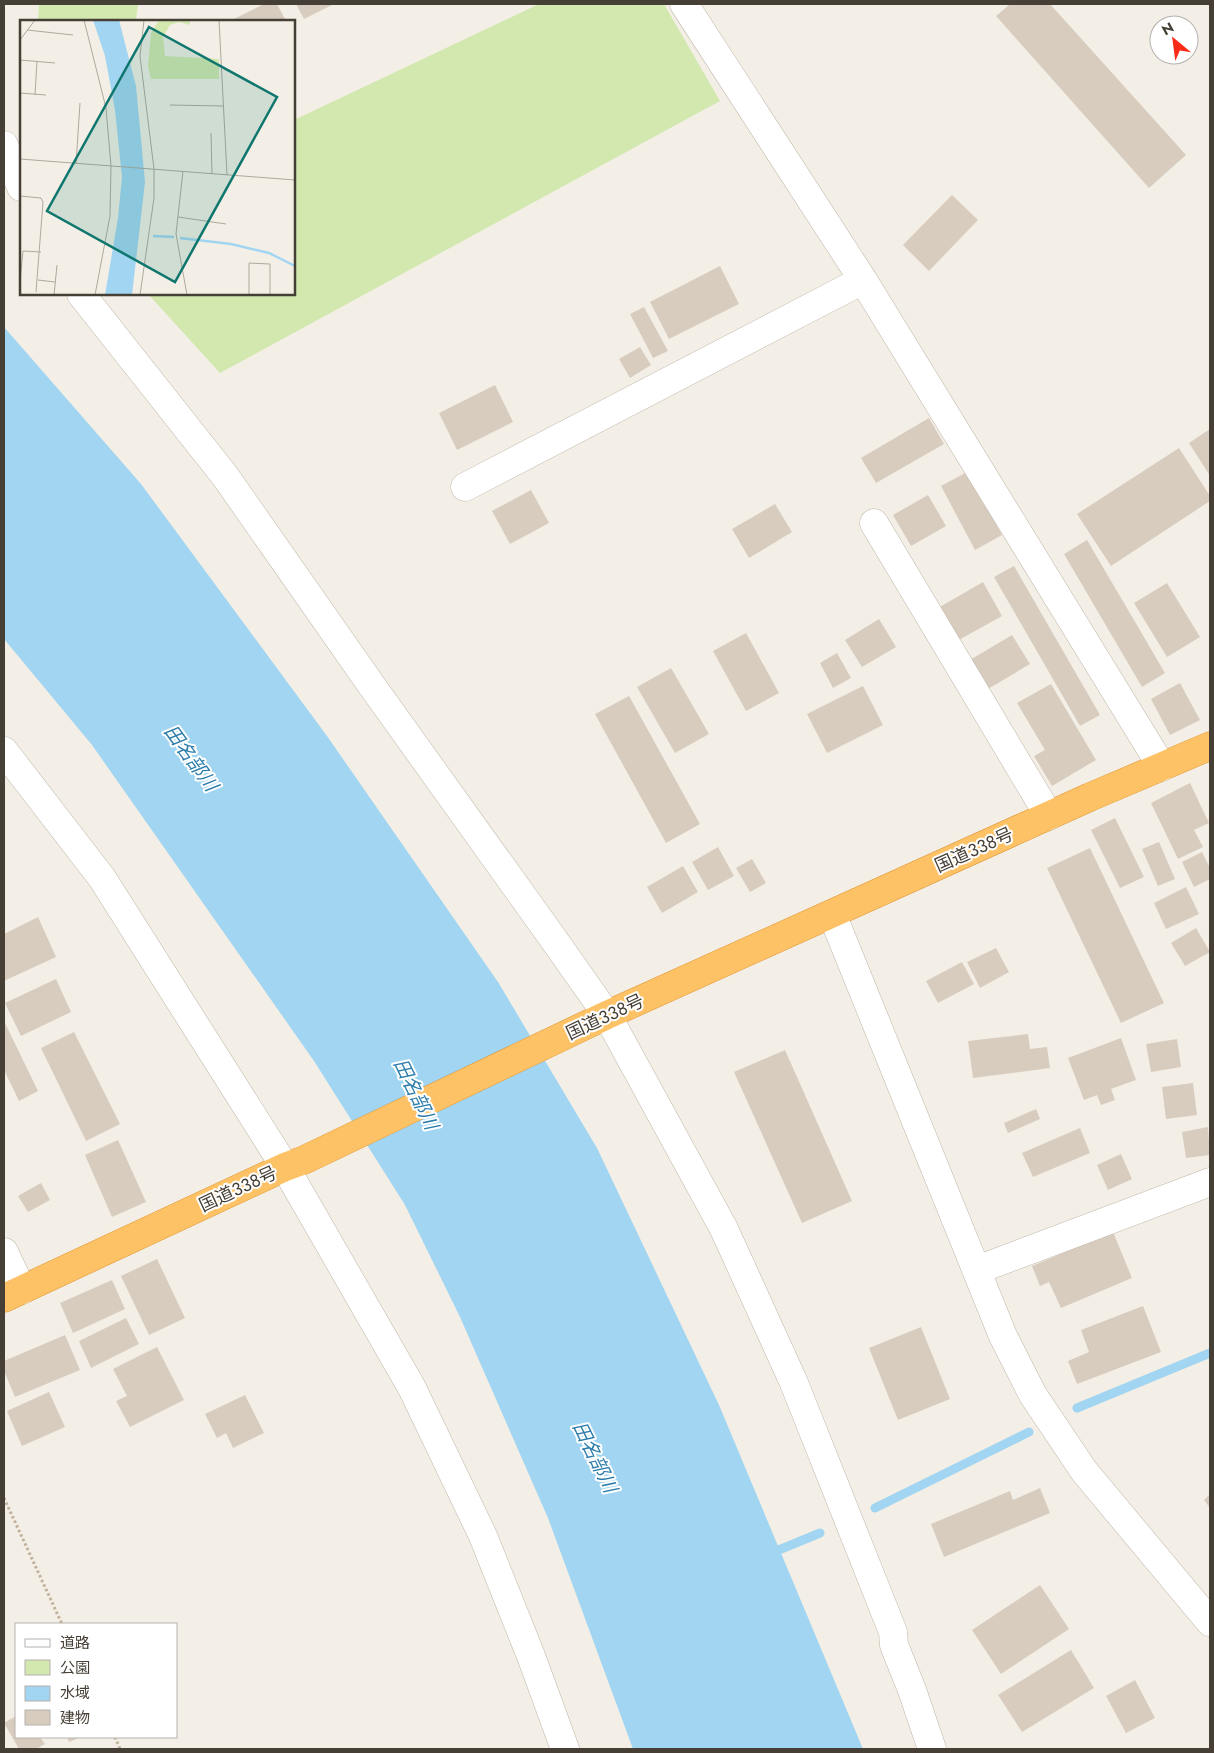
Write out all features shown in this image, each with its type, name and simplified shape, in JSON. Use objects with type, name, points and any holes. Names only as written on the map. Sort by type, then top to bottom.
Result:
[{"type":"highway","name":"国道338号","points":[[13,1294],[295,1164],[596,1021],[1049,816],[1210,746]]},
{"type":"street","points":[[684,4],[863,280],[1162,767]]},
{"type":"street","points":[[4,145],[20,185]]},
{"type":"street","points":[[466,487],[863,280]]},
{"type":"street","points":[[82,295],[225,476],[372,686],[552,937],[596,1021],[724,1229],[794,1383],[893,1632],[894,1645],[932,1749]]},
{"type":"street","points":[[874,523],[1049,816]]},
{"type":"street","points":[[4,751],[102,878],[295,1164],[412,1388],[474,1518],[531,1656],[564,1749]]},
{"type":"street","points":[[832,914],[1003,1336],[1033,1395],[1084,1471],[1210,1622]]},
{"type":"street","points":[[977,1270],[1210,1182]]},
{"type":"street","points":[[4,1252],[13,1294]]},
{"type":"path","points":[[4,1498],[62,1623]]},
{"type":"green space","points":[[39,4],[138,4],[137,20],[38,20]]},
{"type":"green space","points":[[539,4],[664,4],[720,101],[220,373],[149,295],[295,295],[295,120]]},
{"type":"water","name":"田名部川","points":[[4,327],[141,484],[327,736],[498,982],[597,1148],[719,1405],[863,1749],[633,1749],[548,1518],[460,1317],[405,1205],[314,1061],[92,745],[4,639]]},
{"type":"building","points":[[264,4],[277,4],[285,20],[232,20]]},
{"type":"building","points":[[296,4],[334,4],[304,19]]},
{"type":"building","points":[[1010,4],[1050,4],[1186,155],[1149,188],[996,16]]},
{"type":"building","points":[[952,195],[978,220],[929,271],[903,245]]},
{"type":"building","points":[[720,266],[739,304],[669,339],[650,302]]},
{"type":"building","points":[[644,307],[668,351],[653,358],[630,314]]},
{"type":"building","points":[[640,347],[651,365],[630,378],[619,359]]},
{"type":"building","points":[[495,385],[513,422],[457,450],[439,413]]},
{"type":"building","points":[[929,418],[944,444],[876,483],[861,458]]},
{"type":"building","points":[[1210,429],[1210,476],[1189,443]]},
{"type":"building","points":[[1179,448],[1210,496],[1210,501],[1111,566],[1077,514]]},
{"type":"building","points":[[967,472],[1002,535],[975,550],[941,486]]},
{"type":"building","points":[[531,490],[549,523],[510,544],[492,511]]},
{"type":"building","points":[[928,495],[946,526],[911,546],[893,515]]},
{"type":"building","points":[[775,504],[792,532],[749,558],[732,529]]},
{"type":"building","points":[[1087,540],[1165,673],[1142,687],[1064,554]]},
{"type":"building","points":[[1014,566],[1100,715],[1080,726],[994,577]]},
{"type":"building","points":[[983,582],[1002,616],[957,641],[938,608]]},
{"type":"building","points":[[1167,583],[1200,637],[1167,657],[1134,603]]},
{"type":"building","points":[[879,619],[896,647],[862,667],[845,640]]},
{"type":"building","points":[[746,633],[779,693],[746,711],[713,651]]},
{"type":"building","points":[[1012,635],[1030,664],[988,689],[970,660]]},
{"type":"building","points":[[837,653],[851,678],[833,688],[820,663]]},
{"type":"building","points":[[671,668],[709,734],[675,753],[637,687]]},
{"type":"building","points":[[1180,683],[1200,720],[1170,735],[1151,699]]},
{"type":"building","points":[[1051,684],[1096,760],[1052,786],[1034,756],[1045,750],[1017,703]]},
{"type":"building","points":[[863,686],[883,725],[827,753],[807,714]]},
{"type":"building","points":[[629,696],[700,824],[666,843],[595,714]]},
{"type":"building","points":[[1190,783],[1209,823],[1194,830],[1203,847],[1178,859],[1151,803]]},
{"type":"building","points":[[1115,818],[1144,877],[1120,888],[1091,830]]},
{"type":"building","points":[[1159,842],[1175,879],[1158,886],[1142,849]]},
{"type":"building","points":[[718,847],[734,876],[708,890],[692,862]]},
{"type":"building","points":[[1090,848],[1164,1003],[1121,1023],[1047,868]]},
{"type":"building","points":[[1202,852],[1210,868],[1210,879],[1194,887],[1182,862]]},
{"type":"building","points":[[752,859],[766,883],[750,892],[736,868]]},
{"type":"building","points":[[683,866],[698,892],[662,913],[647,887]]},
{"type":"building","points":[[1186,887],[1199,914],[1166,929],[1154,903]]},
{"type":"building","points":[[38,917],[56,957],[4,981],[4,934]]},
{"type":"building","points":[[1196,928],[1210,952],[1185,966],[1171,943]]},
{"type":"building","points":[[996,948],[1009,972],[980,988],[967,962]]},
{"type":"building","points":[[962,962],[974,984],[938,1003],[926,981]]},
{"type":"building","points":[[56,979],[71,1012],[21,1036],[5,1003]]},
{"type":"building","points":[[4,1021],[38,1091],[19,1101],[4,1070]]},
{"type":"building","points":[[74,1032],[120,1124],[86,1141],[41,1048]]},
{"type":"building","points":[[1028,1034],[1030,1049],[1047,1047],[1050,1068],[973,1078],[968,1041]]},
{"type":"building","points":[[1121,1038],[1136,1080],[1111,1089],[1115,1100],[1101,1105],[1097,1095],[1084,1100],[1068,1058]]},
{"type":"building","points":[[1177,1039],[1181,1067],[1151,1072],[1146,1044]]},
{"type":"building","points":[[785,1050],[852,1201],[802,1223],[734,1072]]},
{"type":"building","points":[[1193,1083],[1197,1115],[1166,1119],[1162,1087]]},
{"type":"building","points":[[1036,1109],[1040,1119],[1008,1133],[1004,1123]]},
{"type":"building","points":[[1208,1127],[1210,1155],[1186,1158],[1182,1132]]},
{"type":"building","points":[[1080,1128],[1090,1153],[1033,1177],[1022,1153]]},
{"type":"building","points":[[118,1140],[146,1202],[112,1217],[85,1155]]},
{"type":"building","points":[[1121,1154],[1132,1179],[1108,1190],[1097,1165]]},
{"type":"building","points":[[41,1183],[50,1200],[28,1212],[18,1196]]},
{"type":"building","points":[[1113,1232],[1132,1278],[1061,1308],[1049,1282],[1040,1286],[1032,1266]]},
{"type":"building","points":[[157,1259],[185,1318],[149,1335],[121,1276]]},
{"type":"building","points":[[112,1280],[125,1309],[73,1333],[60,1303]]},
{"type":"building","points":[[1143,1306],[1161,1352],[1077,1384],[1068,1361],[1089,1352],[1081,1330]]},
{"type":"building","points":[[126,1318],[139,1344],[91,1368],[79,1341]]},
{"type":"building","points":[[921,1327],[950,1399],[898,1420],[869,1348]]},
{"type":"building","points":[[65,1335],[80,1370],[15,1397],[4,1371],[4,1361]]},
{"type":"building","points":[[157,1347],[184,1400],[130,1427],[116,1401],[127,1396],[113,1369]]},
{"type":"building","points":[[49,1392],[65,1427],[22,1446],[7,1411]]},
{"type":"building","points":[[245,1395],[264,1433],[233,1448],[226,1433],[217,1438],[205,1414]]},
{"type":"building","points":[[1040,1488],[1050,1513],[944,1557],[931,1524],[1010,1491],[1013,1500]]},
{"type":"building","points":[[1210,1494],[1210,1508],[1204,1500]]},
{"type":"building","points":[[1040,1585],[1069,1629],[1001,1674],[972,1630]]},
{"type":"building","points":[[1071,1650],[1094,1688],[1022,1732],[998,1695]]},
{"type":"building","points":[[1135,1680],[1155,1718],[1126,1733],[1106,1696]]},
{"type":"building","points":[[15,1717],[15,1738],[41,1738],[45,1744],[36,1749],[19,1749],[4,1723]]},
{"type":"building","points":[[67,1738],[79,1738],[69,1742]]},
{"type":"waterway","points":[[1077,1408],[1210,1353]]},
{"type":"waterway","points":[[875,1508],[1029,1432]]},
{"type":"waterway","points":[[769,1554],[820,1533]]}]
